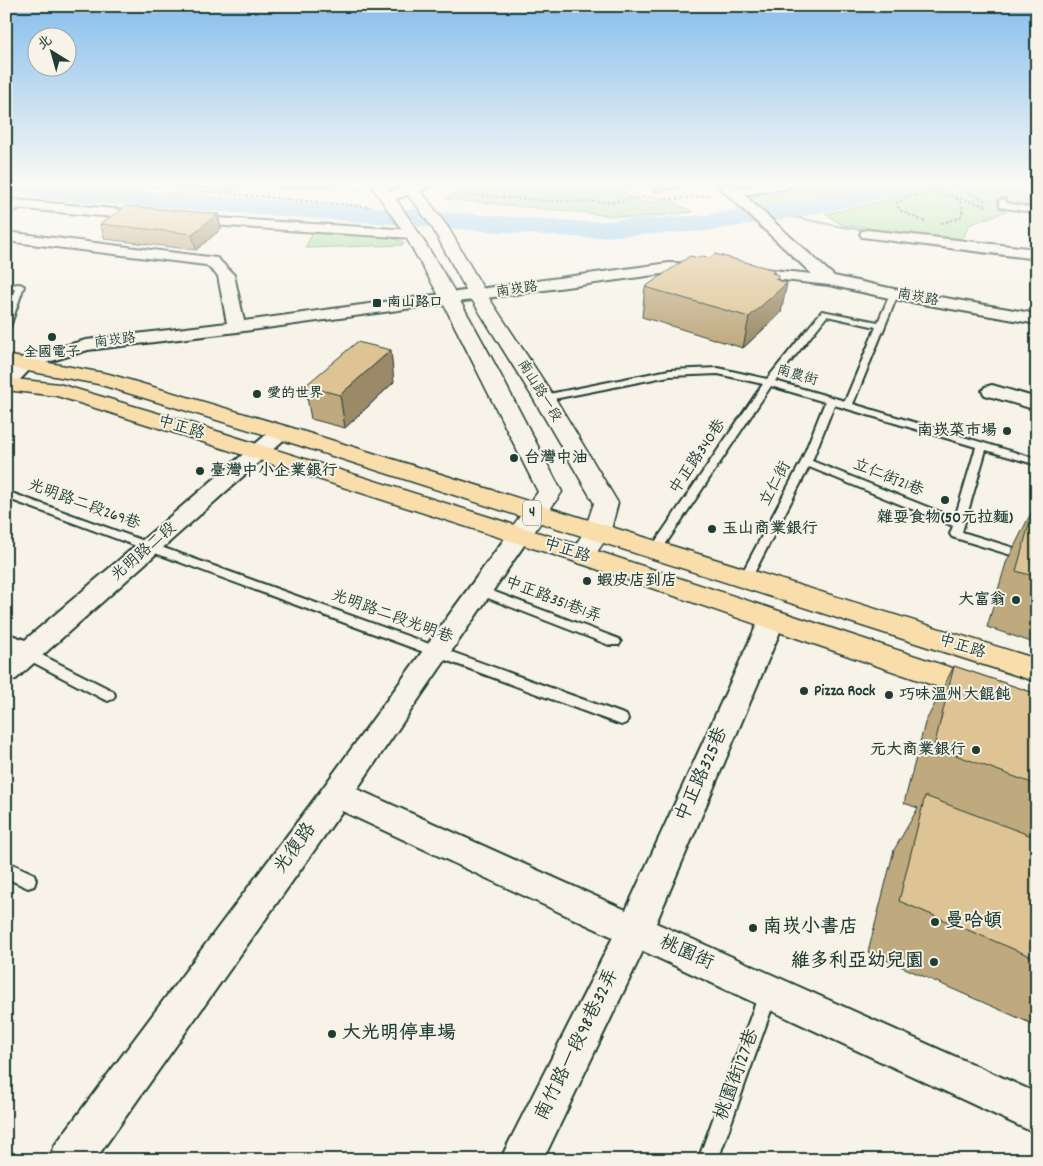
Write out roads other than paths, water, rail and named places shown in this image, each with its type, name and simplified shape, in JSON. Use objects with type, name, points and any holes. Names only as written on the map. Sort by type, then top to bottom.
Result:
[{"type":"main road","name":"中正路","points":[[16,362],[102,378],[281,432],[527,524]]},
{"type":"main road","name":"中正路","points":[[6,383],[59,390],[258,452],[527,524],[590,544],[772,620],[1037,709]]},
{"type":"main road","name":"中正路","points":[[590,544],[655,551],[1037,671]]},
{"type":"street","points":[[28,238],[211,261],[226,275],[237,327]]},
{"type":"street","points":[[415,238],[450,299],[550,492],[527,524]]},
{"type":"street","name":"南山路一段","points":[[446,238],[478,295],[544,398],[606,503],[590,544]]},
{"type":"street","points":[[785,238],[829,280]]},
{"type":"street","points":[[905,238],[1037,254]]},
{"type":"street","name":"南崁路","points":[[6,383],[16,362],[86,345],[450,299],[669,268],[723,269],[829,280],[894,294],[1037,319]]},
{"type":"street","points":[[992,391],[1037,404]]},
{"type":"street","name":"光明路二段","points":[[6,672],[17,648],[151,546],[281,432]]},
{"type":"street","name":"光復路","points":[[70,1160],[336,794],[527,524]]},
{"type":"street","name":"中正路325巷","points":[[635,930],[772,620]]},
{"type":"street","name":"桃園街","points":[[336,794],[1037,1114]]},
{"type":"street","name":"南竹路一段98巷32弄","points":[[521,1160],[635,930]]},
{"type":"lane","points":[[6,287],[20,286],[6,327]]},
{"type":"lane","points":[[848,405],[894,294]]},
{"type":"lane","name":"中正路340巷","points":[[655,551],[769,382],[825,313],[881,325]]},
{"type":"lane","name":"南農街","points":[[544,398],[669,373],[718,371],[769,382],[1037,462]]},
{"type":"lane","name":"立仁街","points":[[745,579],[806,462],[831,400]]},
{"type":"lane","points":[[958,529],[982,445]]},
{"type":"lane","name":"立仁街21巷","points":[[806,462],[958,529],[1037,559]]},
{"type":"lane","name":"光明路二段269巷","points":[[6,494],[151,546]]},
{"type":"lane","name":"光明路二段光明巷","points":[[151,546],[621,719]]},
{"type":"lane","name":"中正路351巷1弄","points":[[479,590],[614,642]]},
{"type":"lane","points":[[17,648],[108,695]]},
{"type":"lane","points":[[6,869],[28,880]]},
{"type":"lane","name":"桃園街127巷","points":[[708,1160],[769,991]]},
{"type":"place","name":"南山路口","points":[[377,303]]},
{"type":"place","name":"全國電子","points":[[52,337]]},
{"type":"place","name":"愛的世界","points":[[257,394]]},
{"type":"place","name":"南崁菜市場","points":[[1007,431]]},
{"type":"place","name":"台灣中油","points":[[514,458]]},
{"type":"place","name":"臺灣中小企業銀行","points":[[200,471]]},
{"type":"place","name":"雜耍食物(50元拉麵)","points":[[945,500]]},
{"type":"place","name":"玉山商業銀行","points":[[712,529]]},
{"type":"place","name":"蝦皮店到店","points":[[587,581]]},
{"type":"place","name":"大富翁","points":[[1016,600]]},
{"type":"place","name":"Pizza Rock","points":[[804,691]]},
{"type":"place","name":"巧味溫州大餛飩","points":[[889,695]]},
{"type":"place","name":"元大商業銀行","points":[[976,750]]},
{"type":"place","name":"曼哈頓","points":[[935,922]]},
{"type":"place","name":"南崁小書店","points":[[753,928]]},
{"type":"place","name":"維多利亞幼兒園","points":[[934,962]]},
{"type":"place","name":"大光明停車場","points":[[332,1034]]}]
